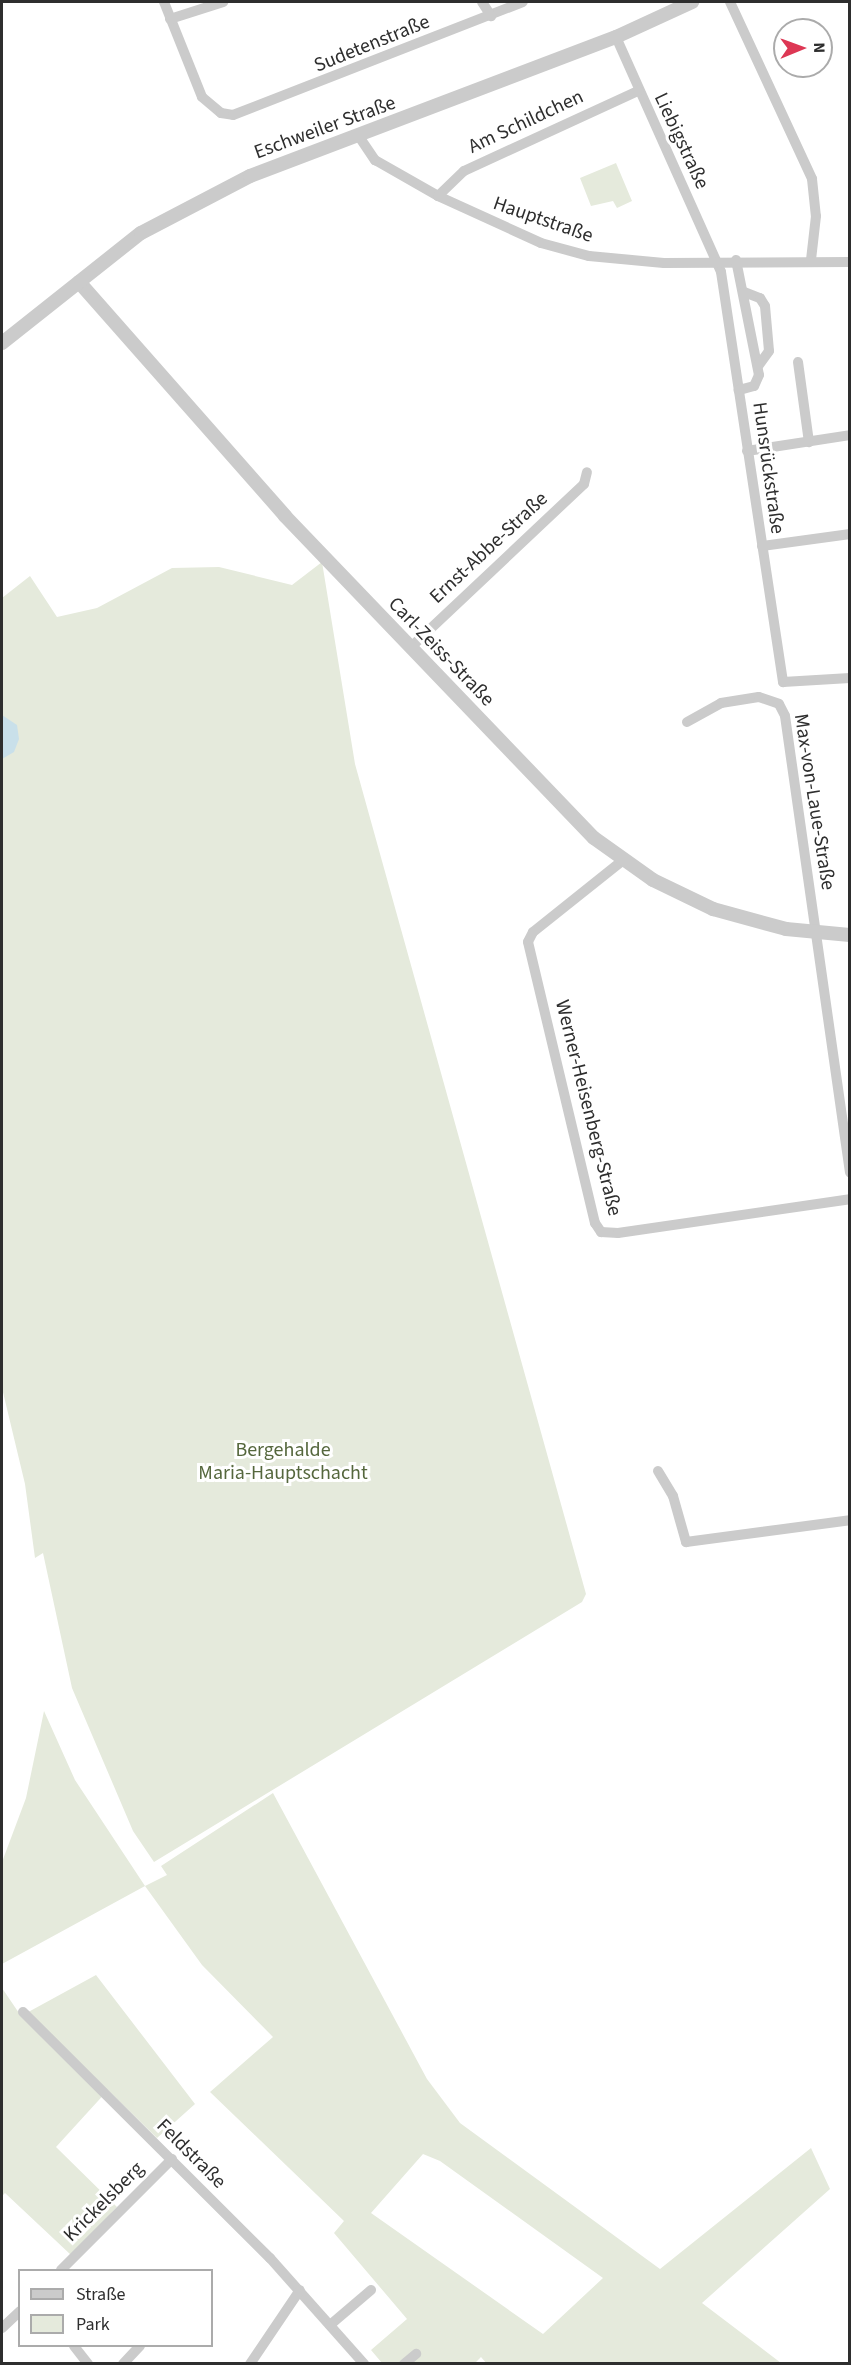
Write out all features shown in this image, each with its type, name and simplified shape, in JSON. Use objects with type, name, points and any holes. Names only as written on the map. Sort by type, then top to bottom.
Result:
[{"type":"street","points":[[164,2],[170,19],[223,2]]},
{"type":"street","points":[[482,2],[491,16]]},
{"type":"street","name":"Sudetenstraße","points":[[170,19],[202,97],[221,113],[233,115],[523,2]]},
{"type":"street","name":"Eschweiler Straße","points":[[2,343],[79,282],[169,216],[250,176],[360,138],[616,37],[692,2]]},
{"type":"street","points":[[730,2],[812,179],[816,216],[811,260]]},
{"type":"street","name":"Liebigstraße","points":[[616,37],[638,91],[717,260]]},
{"type":"street","name":"Am Schildchen","points":[[438,196],[464,171],[638,91]]},
{"type":"street","name":"Hauptstraße","points":[[360,138],[375,160],[438,196],[541,243],[596,258],[849,262]]},
{"type":"street","name":"Hunsrückstraße","points":[[717,260],[783,682],[849,678]]},
{"type":"street","points":[[736,260],[758,366],[758,382],[739,390]]},
{"type":"street","name":"Carl-Zeiss-Straße","points":[[79,282],[166,385],[410,648],[568,812],[622,861],[712,909],[815,933],[849,935]]},
{"type":"street","points":[[744,292],[760,298],[765,306],[769,351],[758,366]]},
{"type":"street","points":[[798,362],[809,442]]},
{"type":"street","points":[[747,451],[849,435]]},
{"type":"street","name":"Ernst-Abbe-Straße","points":[[410,648],[584,484],[587,472]]},
{"type":"street","points":[[762,546],[849,534]]},
{"type":"street","name":"Max-von-Laue-Straße","points":[[687,722],[721,703],[759,697],[779,704],[815,933]]},
{"type":"street","name":"Werner-Heisenberg-Straße","points":[[622,861],[533,932],[528,942],[595,1223],[601,1232],[618,1233],[849,1199]]},
{"type":"street","points":[[815,933],[849,1172]]},
{"type":"street","points":[[837,1076],[849,1074]]},
{"type":"street","points":[[658,1471],[673,1496],[686,1542],[849,1520]]},
{"type":"street","name":"Feldstraße","points":[[22,2012],[172,2159],[300,2290],[364,2364]]},
{"type":"street","name":"Krickelsberg","points":[[63,2269],[172,2159]]},
{"type":"street","points":[[250,2364],[300,2290]]},
{"type":"street","points":[[330,2325],[371,2290]]},
{"type":"street","points":[[2,2328],[18,2313]]},
{"type":"street","points":[[75,2347],[88,2364]]},
{"type":"street","points":[[123,2364],[139,2347]]},
{"type":"street","points":[[404,2364],[416,2354]]},
{"type":"green space","points":[[616,163],[632,201],[617,208],[613,201],[591,206],[580,178]]},
{"type":"green space","name":"Bergehalde Maria-Hauptschacht","points":[[322,562],[355,764],[586,1594],[582,1602],[154,1862],[133,1831],[72,1688],[43,1553],[35,1558],[25,1484],[2,1388],[2,598],[30,576],[57,617],[97,608],[172,568],[219,567],[292,585]]},
{"type":"green space","points":[[44,1711],[75,1780],[145,1886],[2,1964],[2,1862],[26,1798]]},
{"type":"green space","points":[[273,1793],[427,2079],[460,2123],[660,2269],[811,2148],[830,2189],[702,2303],[781,2363],[487,2364],[481,2357],[475,2363],[382,2363],[371,2350],[407,2319],[334,2233],[344,2221],[210,2092],[273,2037],[202,1965],[145,1886],[167,1875],[161,1866]],"holes":[[[423,2154],[440,2161],[603,2278],[543,2334],[371,2213]]]},
{"type":"green space","points":[[96,1975],[195,2104],[157,2138],[108,2090],[56,2147],[117,2207],[71,2255],[5,2193],[2,2196],[2,1988],[21,2016]]},
{"type":"water","points":[[2,715],[17,725],[19,739],[14,752],[2,759]]}]
